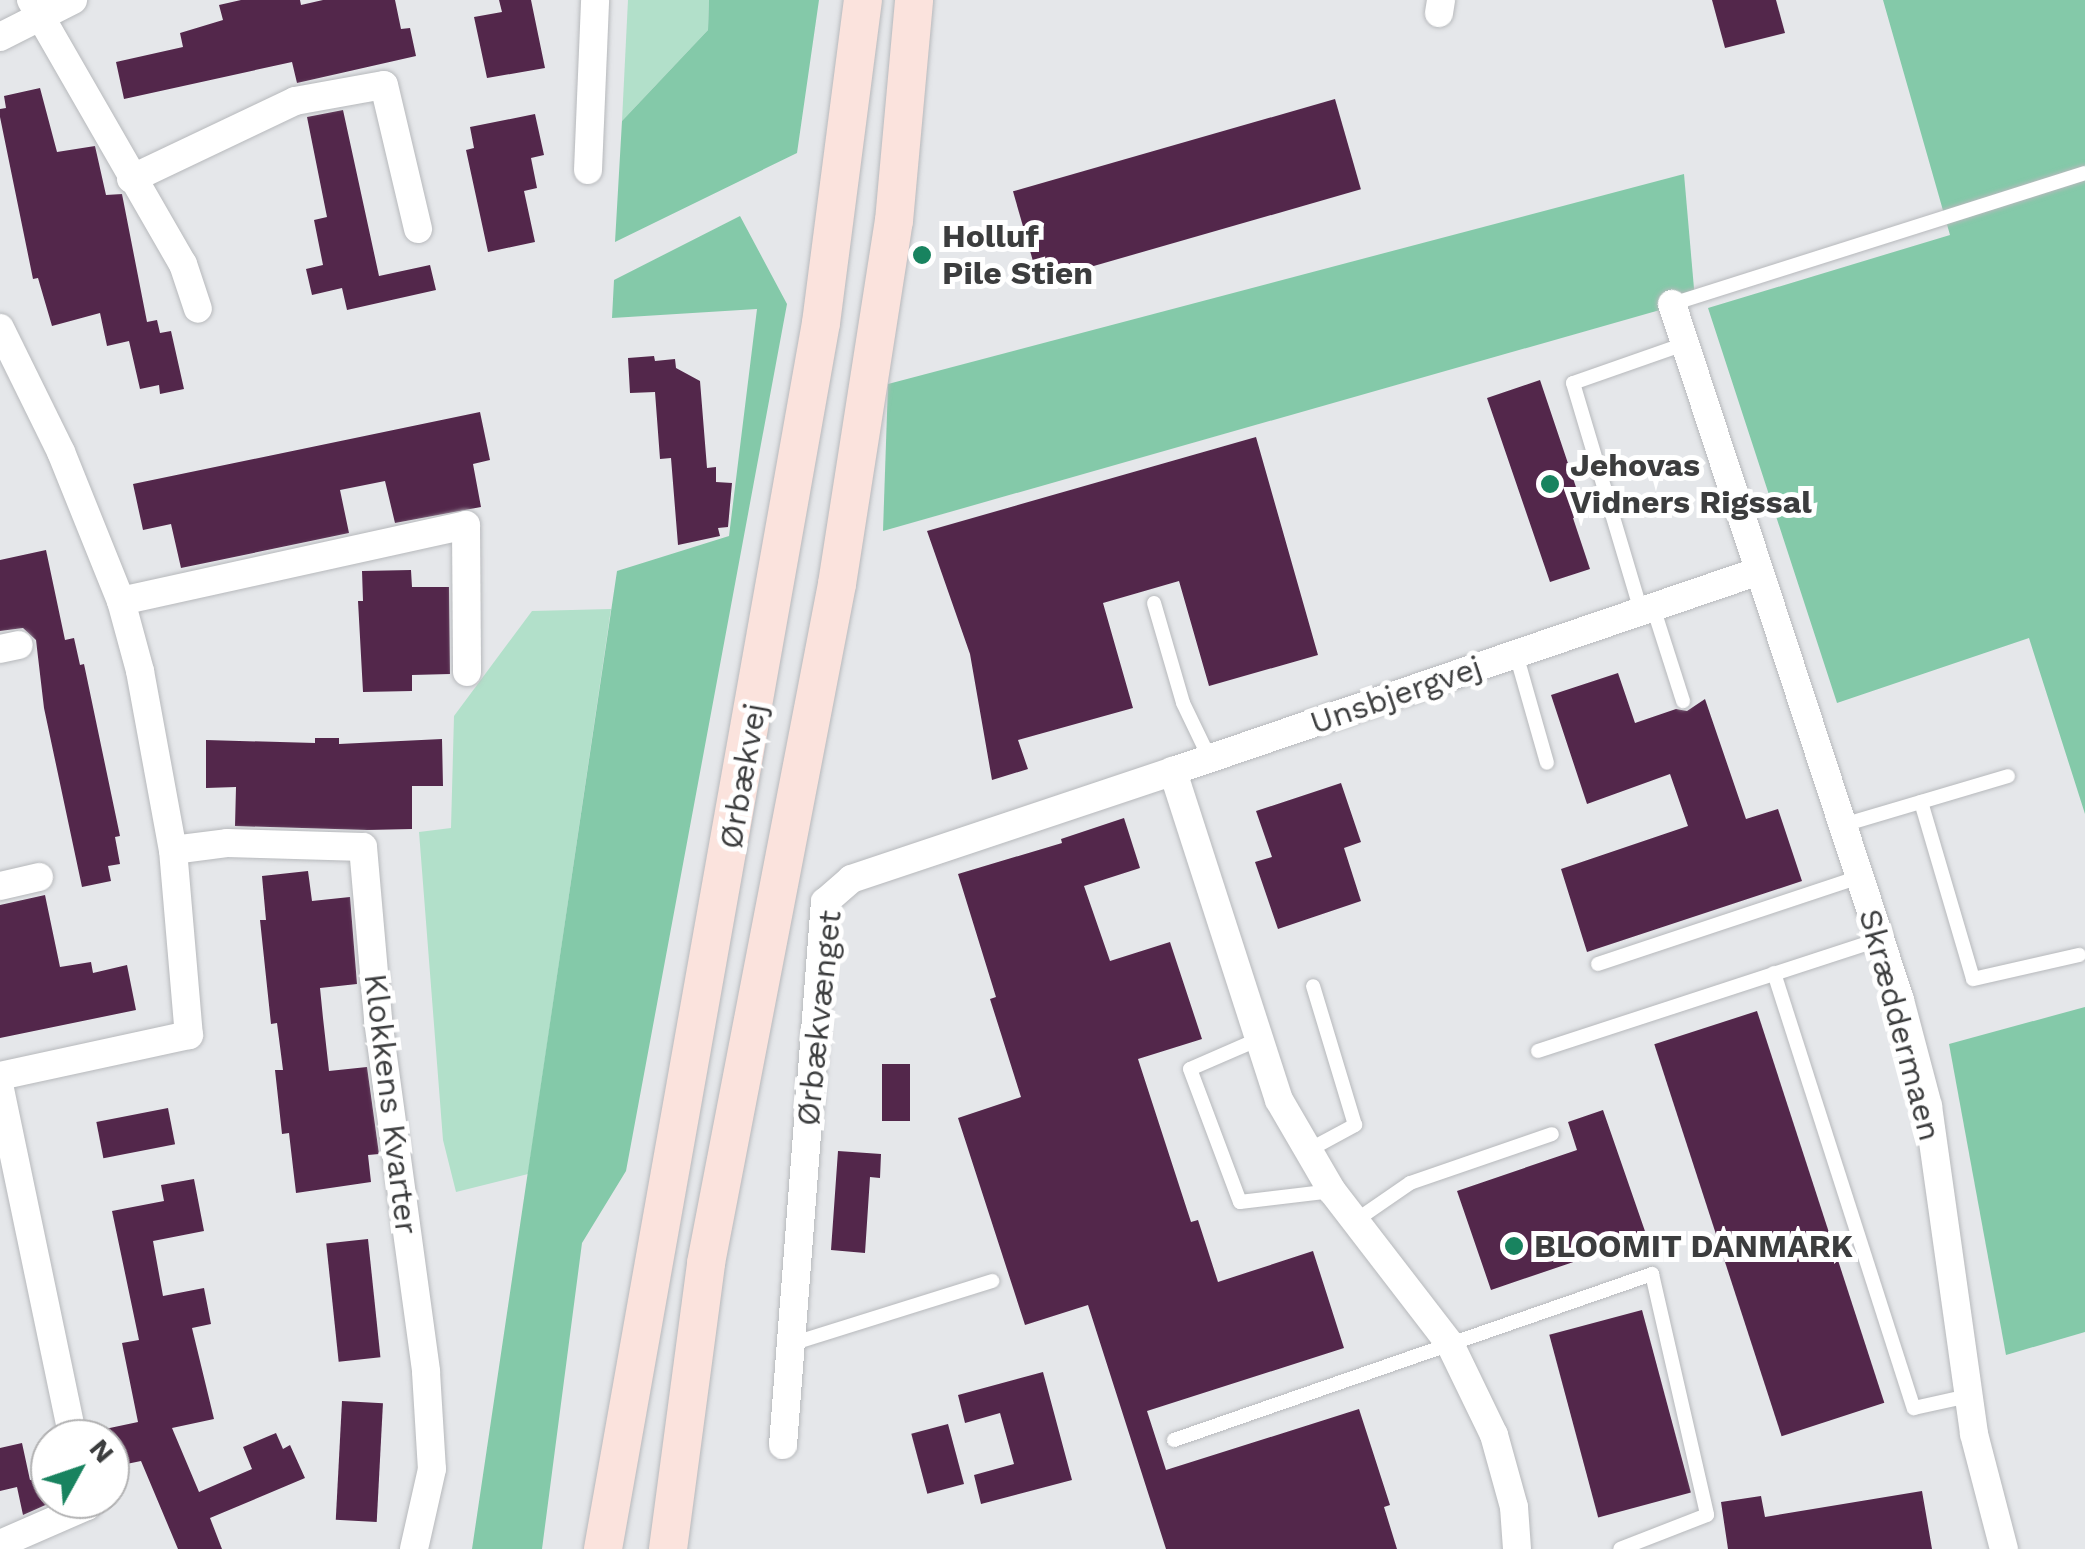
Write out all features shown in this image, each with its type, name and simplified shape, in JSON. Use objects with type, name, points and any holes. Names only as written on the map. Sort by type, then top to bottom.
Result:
[{"type":"main road","name":"Ørbækvej","points":[[603,1549],[822,324],[863,0]]},
{"type":"main road","name":"Ørbækvej","points":[[668,1549],[706,1263],[837,584],[894,221],[914,0]]},
{"type":"main road","points":[[629,1549],[645,1417],[635,1355]]},
{"type":"street","points":[[0,37],[35,7],[73,0]]},
{"type":"street","points":[[588,170],[595,0]]},
{"type":"street","points":[[35,7],[184,264],[198,310]]},
{"type":"street","points":[[131,178],[295,101],[384,84],[418,229]]},
{"type":"street","points":[[1672,304],[1758,571]]},
{"type":"street","points":[[0,328],[61,452],[121,601],[148,710],[172,850],[189,1035],[0,1076]]},
{"type":"street","points":[[121,601],[466,525],[466,672]]},
{"type":"street","name":"Unsbjergvej","points":[[1173,771],[1758,571]]},
{"type":"street","name":"Skræddermaen","points":[[1758,571],[1880,939],[1928,1106],[1974,1434],[2004,1549]]},
{"type":"street","points":[[1173,771],[1279,1100],[1332,1191],[1450,1344],[1494,1435],[1514,1506],[1517,1549]]},
{"type":"street","name":"Ørbækvænget","points":[[783,1445],[825,902],[851,879],[1173,771]]},
{"type":"street","name":"Klokkens Kvarter","points":[[172,850],[227,843],[363,848],[378,1020],[426,1372],[432,1468],[414,1549]]},
{"type":"street","points":[[0,886],[39,878]]},
{"type":"street","points":[[0,1089],[68,1419]]},
{"type":"street","points":[[0,1544],[57,1519]]},
{"type":"lane","points":[[1672,304],[2085,172]]},
{"type":"lane","points":[[1683,701],[1647,609],[1573,383],[1687,343]]},
{"type":"lane","points":[[1154,603],[1183,703],[1210,759]]},
{"type":"lane","points":[[1516,654],[1547,762]]},
{"type":"lane","points":[[1842,825],[2008,776]]},
{"type":"lane","points":[[1920,802],[1973,979],[2080,955]]},
{"type":"lane","points":[[1598,964],[1860,877]]},
{"type":"lane","points":[[1538,1050],[1880,939]]},
{"type":"lane","points":[[1774,974],[1914,1408],[1968,1396]]},
{"type":"lane","points":[[1307,1150],[1355,1125],[1313,986]]},
{"type":"lane","points":[[1259,1039],[1190,1069],[1240,1202],[1332,1191]]},
{"type":"lane","points":[[1355,1221],[1410,1183],[1552,1134]]},
{"type":"lane","points":[[1174,1440],[1652,1274],[1707,1514],[1620,1549]]},
{"type":"lane","points":[[790,1345],[992,1281]]},
{"type":"green space","points":[[628,0],[709,0],[708,30],[622,121]]},
{"type":"green space","points":[[709,0],[819,0],[797,153],[615,242],[622,121],[708,30]]},
{"type":"green space","points":[[1883,0],[2085,0],[2085,814],[2029,638],[1837,703],[1708,308],[1950,235]]},
{"type":"green space","points":[[1684,174],[1695,300],[883,531],[888,384]]},
{"type":"green space","points":[[740,216],[787,304],[626,1171],[582,1243],[542,1549],[472,1549],[617,571],[729,536],[757,309],[612,318],[614,280]]},
{"type":"green space","points":[[611,609],[528,1174],[456,1192],[443,1140],[419,832],[451,828],[454,716],[532,611]]},
{"type":"green space","points":[[2085,1007],[2085,1332],[2006,1355],[1949,1044]]},
{"type":"building","points":[[241,0],[300,0],[301,5],[323,0],[395,0],[401,29],[410,28],[416,56],[297,83],[292,62],[124,99],[116,62],[183,47],[180,33],[223,20],[219,5]]},
{"type":"building","points":[[499,0],[531,0],[545,68],[487,78],[474,17],[502,12]]},
{"type":"building","points":[[1712,0],[1776,0],[1785,33],[1725,48]]},
{"type":"building","points":[[40,88],[57,152],[95,146],[106,195],[122,194],[147,322],[157,320],[160,333],[171,331],[184,389],[160,394],[159,385],[140,389],[129,341],[107,346],[100,313],[52,326],[38,278],[33,279],[0,117],[0,109],[6,108],[4,96]]},
{"type":"building","points":[[1335,99],[1361,189],[1039,282],[1013,191]]},
{"type":"building","points":[[343,110],[379,276],[430,265],[436,290],[347,310],[342,288],[312,295],[306,269],[323,265],[314,220],[327,217],[307,117]]},
{"type":"building","points":[[535,114],[544,155],[531,158],[537,188],[524,191],[535,242],[488,252],[466,150],[474,148],[470,127]]},
{"type":"building","points":[[654,356],[655,361],[675,359],[676,368],[700,381],[707,468],[716,467],[716,482],[732,483],[728,527],[718,528],[720,536],[678,545],[671,458],[660,459],[655,392],[630,393],[628,358]]},
{"type":"building","name":"Jehovas Vidners Rigssal","points":[[1540,380],[1585,514],[1573,518],[1590,569],[1550,582],[1487,398]]},
{"type":"building","points":[[480,412],[490,460],[473,464],[481,507],[395,523],[385,481],[340,490],[349,533],[181,568],[171,524],[143,530],[133,484]]},
{"type":"building","points":[[1256,437],[1318,655],[1209,686],[1179,581],[1103,603],[1133,708],[1018,740],[1028,769],[992,780],[970,654],[927,531]]},
{"type":"building","points":[[46,550],[65,640],[74,638],[80,665],[84,664],[120,836],[115,837],[120,864],[108,866],[111,881],[82,887],[44,708],[36,640],[23,628],[0,631],[0,560]]},
{"type":"building","points":[[411,570],[412,587],[449,587],[450,674],[412,675],[412,691],[363,692],[358,601],[363,601],[362,571]]},
{"type":"building","points":[[1618,673],[1635,723],[1676,709],[1687,711],[1705,699],[1746,819],[1778,809],[1802,881],[1587,952],[1561,869],[1688,826],[1670,774],[1587,804],[1551,695]]},
{"type":"building","points":[[315,738],[339,738],[339,744],[442,739],[443,786],[412,786],[412,829],[367,830],[235,826],[236,787],[206,788],[206,740],[315,743]]},
{"type":"building","points":[[1341,783],[1361,842],[1344,848],[1361,901],[1278,929],[1255,862],[1272,857],[1256,811]]},
{"type":"building","points":[[1124,818],[1140,868],[1084,886],[1110,961],[1170,942],[1202,1039],[1138,1059],[1191,1222],[1198,1220],[1218,1282],[1313,1251],[1344,1348],[1147,1411],[1166,1470],[1359,1409],[1390,1505],[1384,1507],[1397,1549],[1166,1549],[1088,1305],[1025,1325],[958,1118],[1021,1097],[990,999],[996,997],[958,874],[1062,843],[1061,839]]},
{"type":"building","points":[[308,871],[312,901],[350,897],[357,984],[320,988],[323,1018],[329,1071],[367,1067],[379,1154],[368,1155],[371,1182],[296,1193],[289,1133],[282,1134],[275,1070],[283,1070],[277,1023],[271,1024],[260,920],[266,920],[262,876]]},
{"type":"building","points":[[45,895],[60,967],[91,962],[93,973],[127,965],[136,1010],[0,1038],[0,905]]},
{"type":"building","points":[[1757,1011],[1884,1403],[1782,1436],[1654,1044]]},
{"type":"building","points":[[882,1064],[910,1064],[910,1121],[882,1121]]},
{"type":"building","points":[[168,1108],[175,1144],[103,1158],[96,1122]]},
{"type":"building","points":[[1603,1110],[1647,1237],[1491,1290],[1457,1191],[1577,1150],[1568,1122]]},
{"type":"building","points":[[838,1151],[881,1154],[880,1178],[870,1177],[865,1253],[831,1250]]},
{"type":"building","points":[[194,1179],[204,1231],[153,1241],[163,1296],[204,1288],[211,1324],[192,1328],[214,1419],[172,1428],[199,1492],[252,1469],[243,1447],[276,1433],[283,1449],[290,1445],[305,1478],[210,1518],[222,1549],[178,1549],[141,1461],[130,1463],[130,1424],[138,1422],[122,1343],[139,1340],[112,1211],[164,1201],[161,1185]]},
{"type":"building","points":[[368,1239],[380,1357],[339,1362],[326,1243]]},
{"type":"building","points":[[1642,1310],[1691,1493],[1598,1517],[1549,1335]]},
{"type":"building","points":[[1043,1372],[1072,1480],[981,1504],[974,1475],[1014,1464],[1000,1413],[965,1423],[958,1395]]},
{"type":"building","points":[[342,1401],[383,1403],[377,1522],[336,1520]]},
{"type":"building","points":[[948,1424],[964,1484],[927,1494],[911,1434]]},
{"type":"building","points":[[22,1443],[30,1480],[30,1512],[23,1515],[17,1487],[0,1491],[0,1448]]},
{"type":"building","points":[[1922,1491],[1932,1549],[1728,1549],[1721,1502],[1761,1496],[1765,1517]]},
{"type":"place","name":"Holluf Pile Stien","points":[[922,255]]},
{"type":"place","name":"Jehovas Vidners Rigssal","points":[[1550,484]]},
{"type":"place","name":"BLOOMIT DANMARK","points":[[1514,1246]]}]
